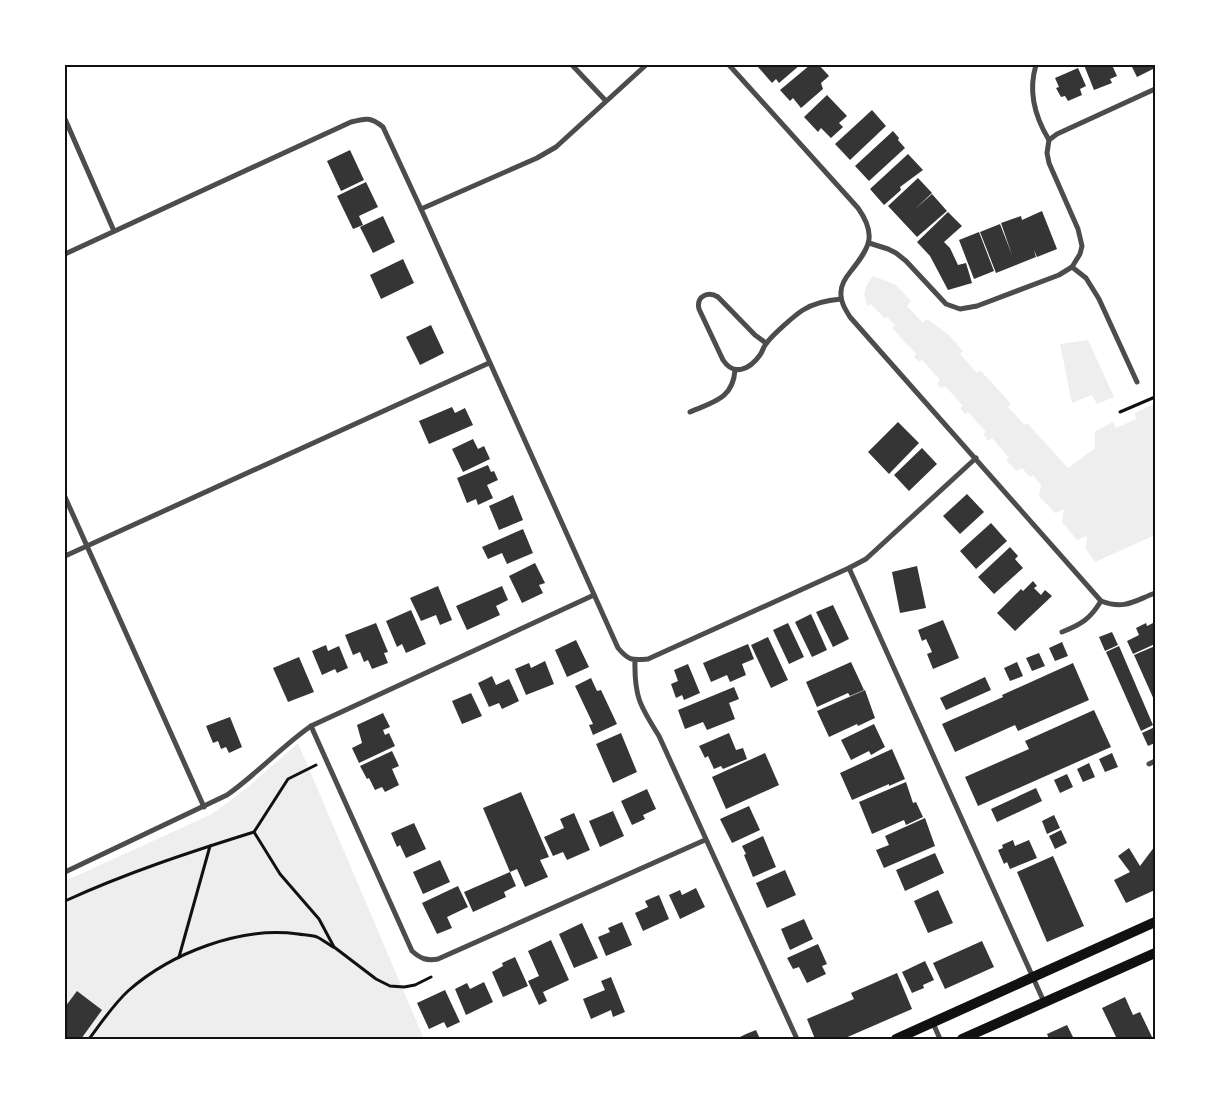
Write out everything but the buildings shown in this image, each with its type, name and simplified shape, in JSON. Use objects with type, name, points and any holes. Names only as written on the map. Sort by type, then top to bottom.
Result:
[{"type":"main road","points":[[896,1039],[1155,922]]},
{"type":"main road","points":[[962,1039],[1155,953]]},
{"type":"street","points":[[572,65],[606,101]]},
{"type":"street","points":[[421,209],[537,158],[556,147],[646,65]]},
{"type":"street","points":[[729,65],[866,219],[870,243],[840,291],[841,299],[850,317],[1101,601],[1127,605],[1155,593]]},
{"type":"street","points":[[870,243],[896,253],[906,261],[946,304],[960,309],[977,306],[1054,278],[1072,267],[1080,254],[1081,238],[1049,164],[1047,153],[1049,140],[1040,126],[1032,90],[1036,65]]},
{"type":"street","points":[[1049,140],[1057,134],[1155,89]]},
{"type":"street","points":[[65,119],[114,231]]},
{"type":"street","points":[[65,254],[351,122],[362,119],[374,120],[382,127],[421,209],[618,648],[626,658],[635,660],[648,659],[866,559],[976,458]]},
{"type":"street","points":[[1072,267],[1086,278],[1099,299],[1137,382]]},
{"type":"street","points":[[766,344],[718,297],[713,294],[706,294],[700,298],[699,309],[723,360],[728,367],[735,370],[743,369],[750,364],[760,355],[766,344],[804,309],[829,300],[841,299]]},
{"type":"street","points":[[65,556],[489,363]]},
{"type":"street","points":[[690,412],[720,399],[726,394],[734,379],[735,370]]},
{"type":"street","points":[[65,497],[204,807]]},
{"type":"street","points":[[849,568],[1044,1002]]},
{"type":"street","points":[[65,872],[227,795],[249,780],[297,736],[311,726],[594,595]]},
{"type":"street","points":[[1062,632],[1082,624],[1093,614],[1101,601]]},
{"type":"street","points":[[635,660],[635,686],[644,713],[659,736],[797,1039]]},
{"type":"street","points":[[311,726],[412,951],[419,957],[429,960],[438,959],[705,840]]},
{"type":"street","points":[[1149,764],[1155,761]]},
{"type":"street","points":[[933,1023],[940,1039]]},
{"type":"path","points":[[1120,412],[1155,396]]},
{"type":"path","points":[[65,901],[134,871],[254,832],[288,779],[316,765]]},
{"type":"path","points":[[254,832],[280,874],[319,920],[334,947]]},
{"type":"path","points":[[179,957],[210,846]]},
{"type":"path","points":[[89,1039],[128,991],[159,968],[179,957],[222,941],[256,932],[287,932],[316,936],[334,947],[376,979],[390,986],[404,987],[415,985],[431,977]]},
{"type":"shaded area","points":[[873,276],[896,285],[911,301],[907,306],[923,323],[927,319],[949,335],[963,351],[960,354],[977,373],[980,370],[1011,404],[1008,407],[1025,425],[1027,423],[1068,468],[1095,448],[1095,431],[1113,422],[1116,428],[1136,419],[1135,413],[1155,403],[1155,535],[1095,562],[1086,549],[1087,536],[1077,540],[1062,522],[1064,509],[1055,513],[1039,496],[1041,485],[1033,475],[1030,477],[1022,468],[1017,471],[1006,460],[1009,458],[992,438],[988,441],[983,434],[986,432],[968,412],[965,414],[960,408],[963,406],[945,386],[941,388],[937,383],[940,380],[922,360],[919,362],[914,357],[916,354],[892,328],[895,325],[887,317],[885,319],[871,304],[868,306],[864,294]]},
{"type":"shaded area","points":[[1088,340],[1114,397],[1097,404],[1092,395],[1072,403],[1060,344]]},
{"type":"shaded area","points":[[298,743],[424,1039],[65,1039],[65,881],[212,814],[247,788]]}]
